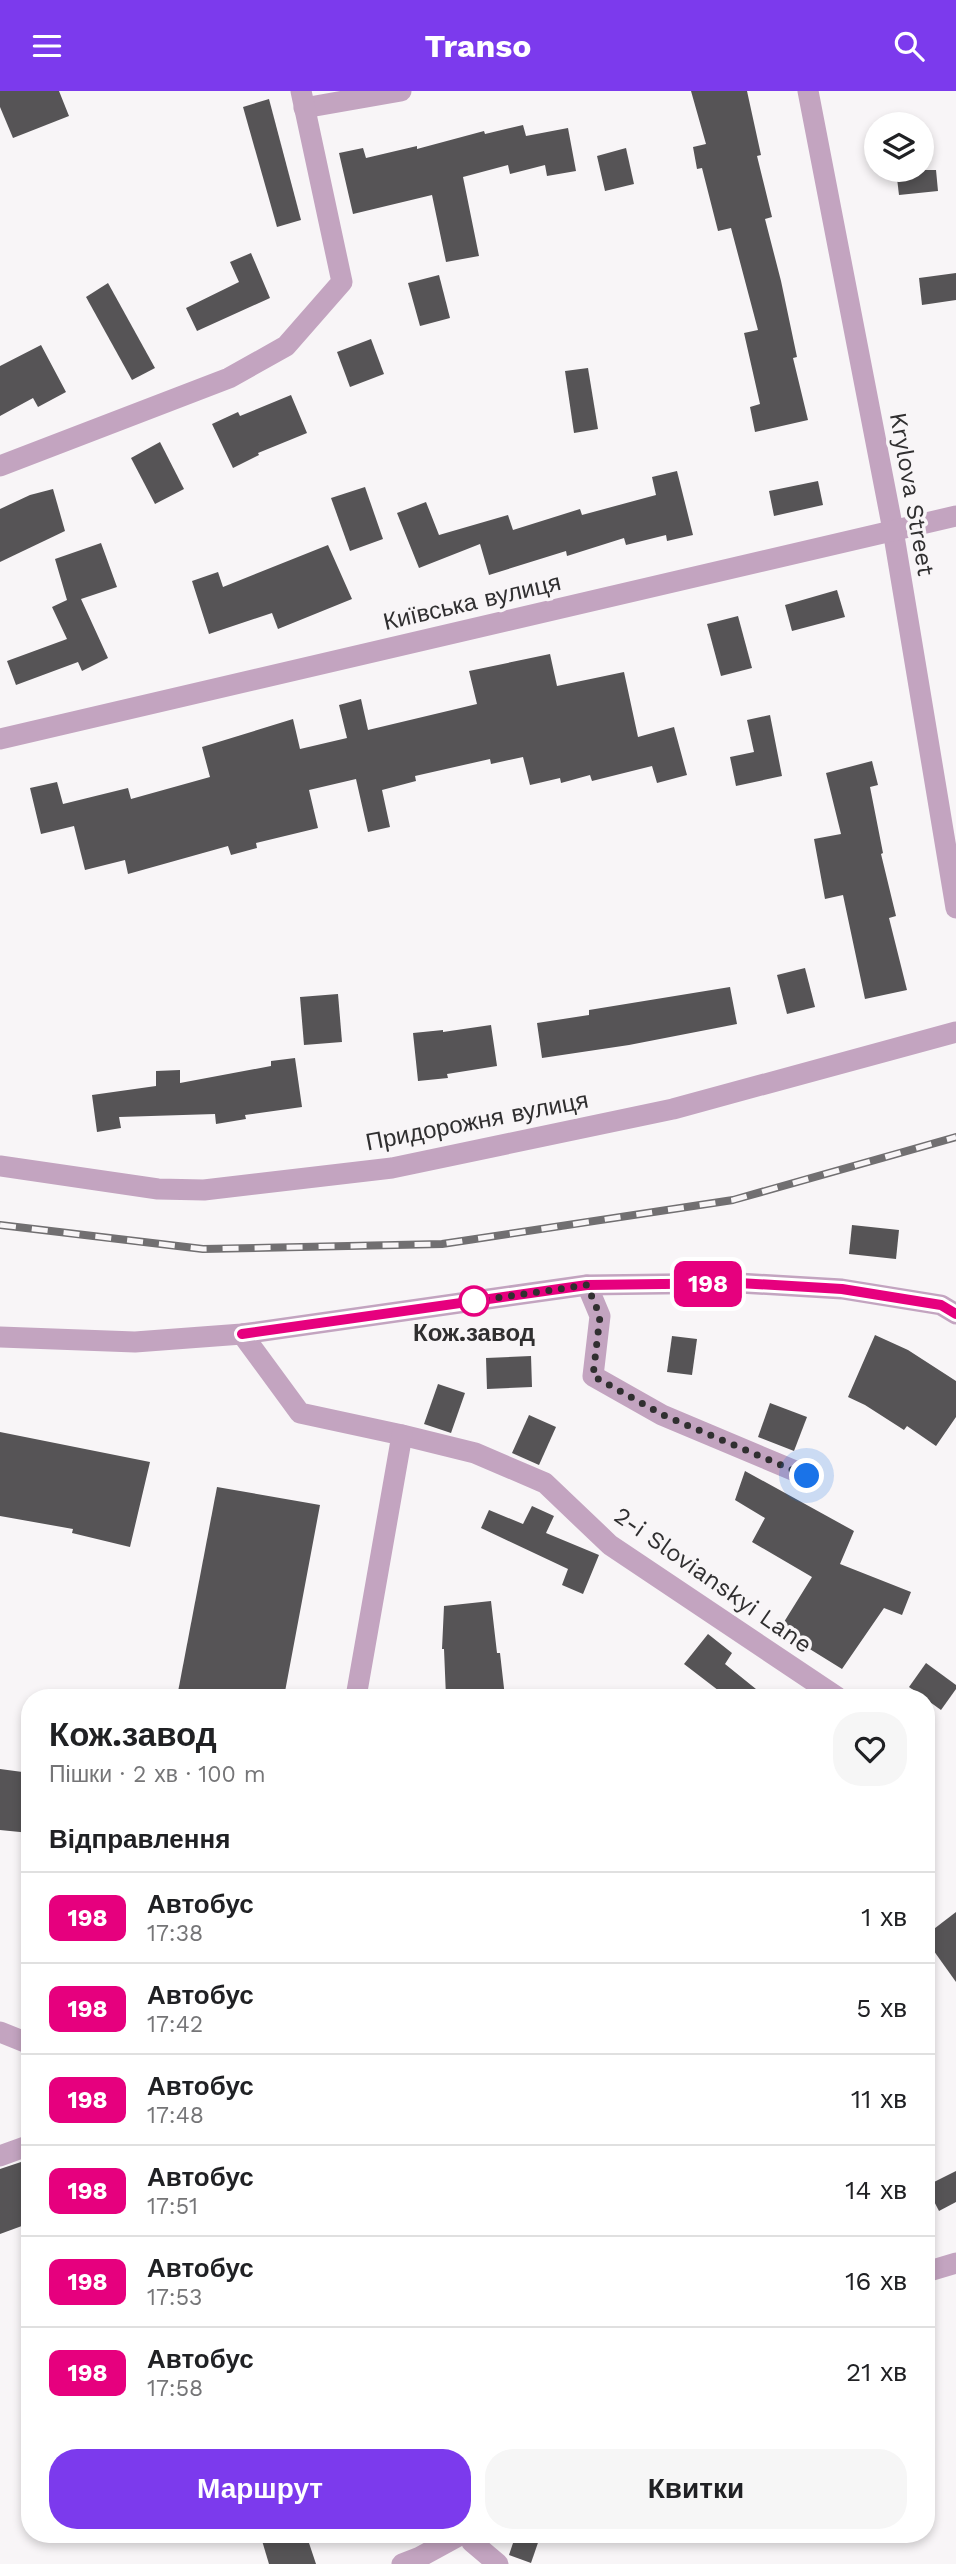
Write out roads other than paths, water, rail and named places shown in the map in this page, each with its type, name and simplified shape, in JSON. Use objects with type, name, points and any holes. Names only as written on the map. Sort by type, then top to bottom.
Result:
[{"type":"street","points":[[0,466],[229,378],[286,346],[342,282],[302,100],[401,91]]},
{"type":"street","name":"Krylova Street","points":[[808,91],[893,530],[956,908]]},
{"type":"street","name":"Київська вулиця","points":[[0,739],[956,516]]},
{"type":"street","name":"Придорожня вулиця","points":[[0,1166],[158,1189],[204,1190],[393,1167],[673,1109],[956,1032]]},
{"type":"street","points":[[0,1337],[135,1342],[242,1334],[587,1285],[739,1283],[842,1289],[941,1305],[956,1314]]},
{"type":"street","points":[[587,1285],[600,1316],[593,1376],[663,1415],[807,1476]]},
{"type":"street","name":"2-i Slovianskyi Lane","points":[[242,1334],[300,1413],[475,1453],[545,1483],[610,1545],[825,1689]]},
{"type":"street","points":[[357,1689],[402,1435]]},
{"type":"street","points":[[0,2032],[21,2040]]},
{"type":"street","points":[[0,2156],[21,2148]]},
{"type":"street","points":[[935,2269],[956,2263]]},
{"type":"street","points":[[401,2564],[446,2543]]},
{"type":"street","points":[[473,2543],[498,2564]]},
{"type":"railway","points":[[0,1225],[203,1249],[442,1244],[733,1200],[956,1137]]},
{"type":"place","name":"Кож.завод","points":[[474,1301]]}]
